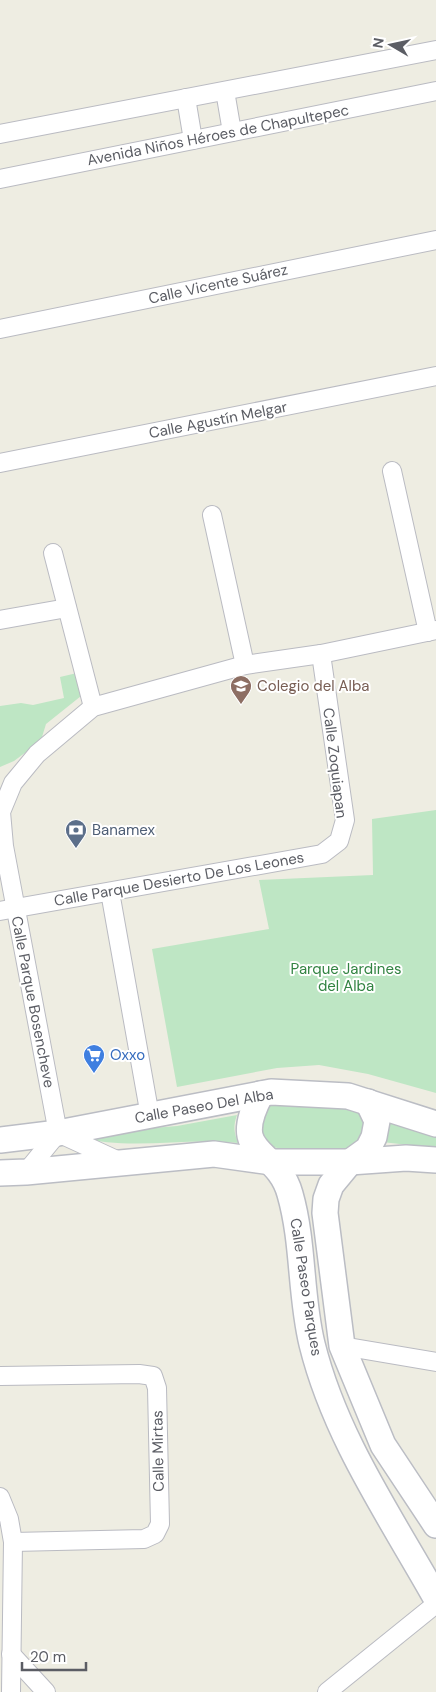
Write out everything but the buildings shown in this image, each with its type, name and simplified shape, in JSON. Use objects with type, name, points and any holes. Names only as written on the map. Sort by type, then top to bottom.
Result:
[{"type":"street","points":[[0,134],[436,50]]},
{"type":"street","points":[[225,91],[232,132]]},
{"type":"street","name":"Avenida Niños Héroes de Chapultepec","points":[[0,179],[436,91]]},
{"type":"street","points":[[186,98],[193,140]]},
{"type":"street","name":"Calle Vicente Suárez","points":[[0,329],[436,240]]},
{"type":"street","name":"Calle Agustín Melgar","points":[[0,463],[436,376]]},
{"type":"street","points":[[0,812],[13,783],[37,754],[93,707],[245,665],[321,654],[432,631],[392,471]]},
{"type":"street","points":[[212,515],[245,665]]},
{"type":"street","points":[[53,552],[93,707]]},
{"type":"street","points":[[0,620],[67,608]]},
{"type":"street","name":"Calle Zoquiapan","points":[[321,654],[345,820],[339,841]]},
{"type":"street","name":"Calle Parque Bosencheve","points":[[0,812],[4,846],[7,909],[58,1133]]},
{"type":"street","name":"Calle Parque Desierto De Los Leones","points":[[7,909],[322,854],[339,841]]},
{"type":"street","points":[[110,892],[150,1116]]},
{"type":"street","name":"Calle Paseo Del Alba","points":[[0,1140],[58,1133],[271,1092],[348,1096],[436,1124]]},
{"type":"street","name":"Calle Paseo Parques","points":[[261,1094],[252,1112],[249,1127],[251,1141],[259,1152],[272,1162],[288,1186],[295,1211],[312,1343],[329,1399],[358,1463],[436,1598]]},
{"type":"street","name":"Calle Paseo Parques","points":[[368,1102],[376,1120],[374,1137],[368,1149],[350,1162],[331,1185],[326,1199],[325,1213],[342,1346],[383,1445],[436,1525]]},
{"type":"street","points":[[26,1172],[58,1133],[123,1162]]},
{"type":"street","points":[[0,1174],[214,1154],[272,1162],[350,1162],[406,1158],[436,1160]]},
{"type":"street","points":[[342,1346],[436,1362]]},
{"type":"street","name":"Calle Mirtas","points":[[0,1376],[139,1374],[153,1376],[157,1388],[160,1524],[155,1534],[144,1539],[13,1542]]},
{"type":"street","points":[[0,1497],[9,1519],[13,1542],[6,1624],[11,1654],[11,1692]]},
{"type":"street","points":[[327,1692],[436,1604]]},
{"type":"street","points":[[11,1654],[46,1692]]},
{"type":"green space","points":[[77,673],[81,696],[46,724],[42,737],[26,752],[14,761],[0,767],[0,706],[21,703],[33,705],[64,698],[60,677]]},
{"type":"green space","name":"Parque Jardines del Alba","points":[[436,810],[436,1093],[368,1074],[319,1065],[277,1068],[177,1087],[152,949],[269,929],[259,880],[373,875],[372,819]]},
{"type":"green space","points":[[271,1104],[348,1105],[368,1118],[366,1139],[348,1150],[294,1152],[265,1145],[255,1120],[260,1111]]},
{"type":"green space","points":[[384,1114],[436,1129],[436,1148],[382,1142]]},
{"type":"green space","points":[[237,1115],[235,1129],[238,1143],[118,1143],[78,1137],[93,1133],[177,1126]]},
{"type":"place","name":"Colegio del Alba","points":[[241,705]]},
{"type":"place","name":"Banamex","points":[[76,849]]},
{"type":"place","name":"Oxxo","points":[[94,1074]]}]
